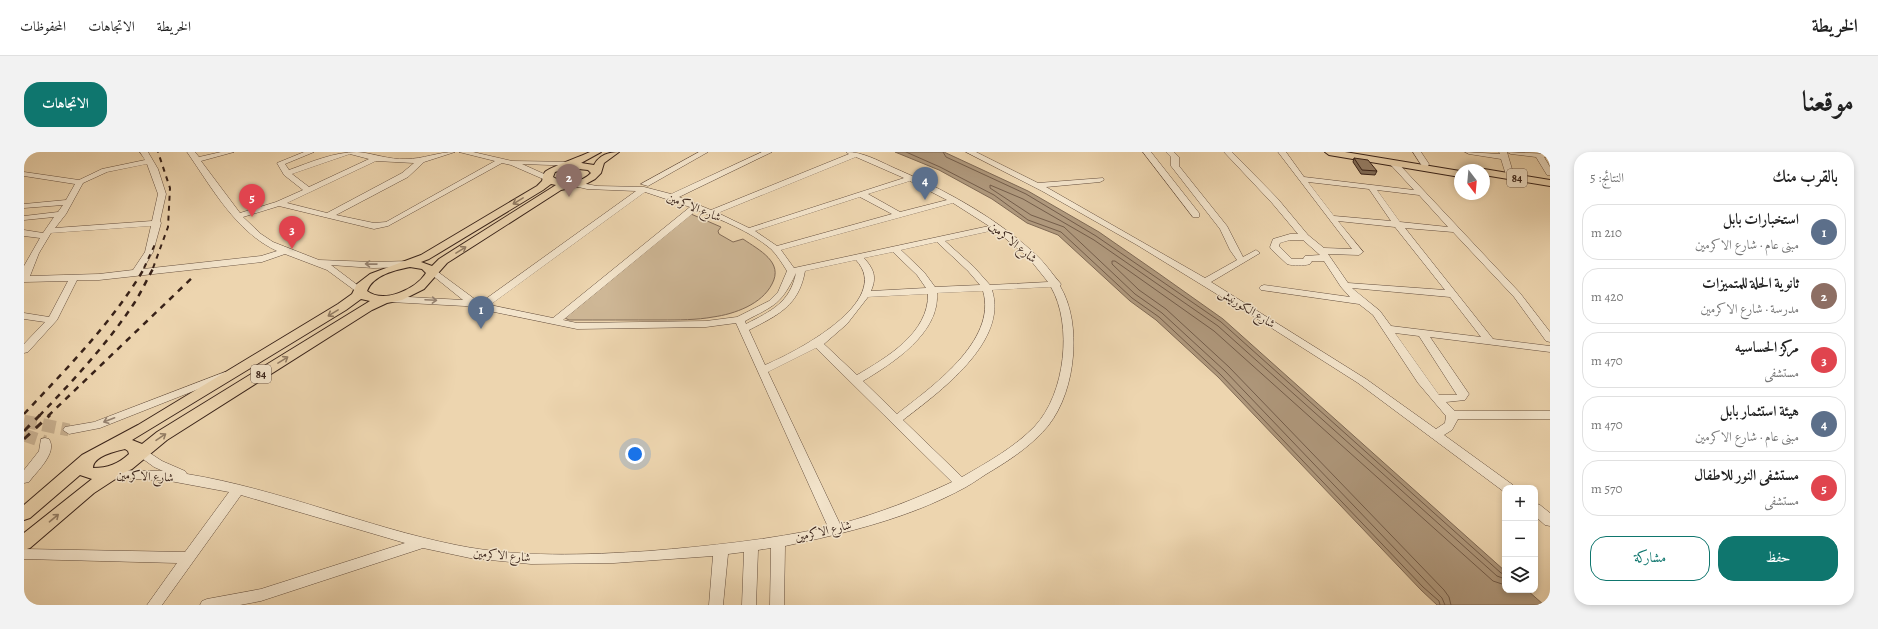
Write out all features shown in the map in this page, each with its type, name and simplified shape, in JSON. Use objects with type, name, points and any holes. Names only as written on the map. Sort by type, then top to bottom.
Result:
[{"type":"main road","name":"84","points":[[24,514],[95,455],[143,428],[342,307],[357,296],[365,283],[382,272],[425,257],[540,188],[547,182],[548,174],[552,170],[571,164],[597,152]]},
{"type":"main road","name":"84","points":[[24,543],[88,489],[162,436],[368,307],[388,298],[407,294],[425,282],[431,271],[443,261],[558,188],[589,179],[594,176],[600,162],[615,152]]},
{"type":"main road","points":[[1328,152],[1454,173]]},
{"type":"main road","points":[[1356,152],[1454,168]]},
{"type":"main road","name":"84","points":[[571,164],[585,165],[596,171]]},
{"type":"main road","name":"84","points":[[1490,173],[1510,176],[1550,188]]},
{"type":"main road","name":"84","points":[[1490,178],[1550,183]]},
{"type":"main road","name":"84","points":[[548,179],[561,184],[574,183]]},
{"type":"main road","points":[[407,264],[425,266],[431,271]]},
{"type":"main road","points":[[361,290],[369,298],[388,298]]},
{"type":"main road","name":"84","points":[[95,455],[126,444],[123,463]]},
{"type":"main road","points":[[95,455],[85,464],[86,472],[123,463]]},
{"type":"street","points":[[136,272],[149,252],[157,223],[162,194],[154,170],[144,152]]},
{"type":"street","points":[[191,152],[248,227],[270,244],[312,260],[335,271],[361,290]]},
{"type":"street","points":[[197,160],[230,152]]},
{"type":"street","points":[[307,190],[287,173],[281,163],[310,152]]},
{"type":"street","points":[[287,173],[348,152]]},
{"type":"street","points":[[351,152],[374,159],[393,162],[421,161],[451,152]]},
{"type":"street","points":[[463,152],[504,161],[571,164]]},
{"type":"street","points":[[480,306],[645,187],[704,152]]},
{"type":"street","points":[[753,152],[765,153]]},
{"type":"street","name":"شارع الكورنيش","points":[[970,152],[1037,185],[1140,242],[1205,282],[1362,381],[1504,485]]},
{"type":"street","points":[[1147,152],[1196,215]]},
{"type":"street","points":[[1170,152],[1175,157],[1175,166],[1224,228],[1234,250],[1241,260]]},
{"type":"street","points":[[1228,152],[1275,201],[1305,236],[1324,254],[1344,285],[1360,301],[1377,312],[1410,364],[1436,399],[1452,415],[1453,422],[1450,427],[1436,434]]},
{"type":"street","points":[[1282,152],[1331,218],[1359,252],[1324,254],[1308,258],[1307,262],[1290,262],[1274,247],[1276,241],[1305,236]]},
{"type":"street","points":[[1418,152],[1425,164]]},
{"type":"street","points":[[1469,152],[1542,154],[1550,173]]},
{"type":"street","points":[[672,197],[765,153]]},
{"type":"street","points":[[710,213],[853,153]]},
{"type":"street","name":"شارع الاكرمين","points":[[123,463],[155,475],[192,479],[238,490],[421,543],[472,553],[549,559],[612,558],[751,547],[836,530],[900,510],[962,484],[1024,443],[1042,426],[1056,404],[1065,378],[1068,357],[1066,314],[1062,298],[1056,284],[1034,257],[996,227],[954,200],[910,178],[853,153]]},
{"type":"street","points":[[1506,154],[1510,176]]},
{"type":"street","points":[[239,216],[279,204],[374,159]]},
{"type":"street","points":[[150,161],[111,169],[91,176],[80,182],[62,214],[28,264],[25,279],[73,279],[262,259],[286,251]]},
{"type":"street","points":[[329,215],[405,175],[421,161]]},
{"type":"street","points":[[504,161],[548,179]]},
{"type":"street","points":[[279,204],[374,226],[388,224],[504,161]]},
{"type":"street","points":[[1393,163],[1517,296],[1550,339]]},
{"type":"street","points":[[24,174],[57,177],[80,182]]},
{"type":"street","points":[[748,231],[910,178]]},
{"type":"street","points":[[1303,179],[1421,193]]},
{"type":"street","points":[[1037,185],[1100,180]]},
{"type":"street","points":[[1169,180],[1186,181]]},
{"type":"street","name":"شارع الاكرمين","points":[[574,183],[584,186],[645,187],[672,197],[748,231],[775,249],[797,270]]},
{"type":"street","points":[[1371,187],[1397,225],[1454,294],[1489,341]]},
{"type":"street","points":[[861,194],[899,215]]},
{"type":"street","points":[[775,249],[954,200]]},
{"type":"street","points":[[1184,200],[1202,200]]},
{"type":"street","points":[[24,206],[69,202]]},
{"type":"street","points":[[554,322],[695,207]]},
{"type":"street","points":[[24,218],[62,214]]},
{"type":"street","points":[[1331,218],[1456,230]]},
{"type":"street","points":[[24,233],[47,234],[157,223]]},
{"type":"street","points":[[388,298],[452,301],[577,326],[741,324],[776,312],[794,296],[800,283],[797,270],[996,227]]},
{"type":"street","points":[[896,420],[952,375],[968,356],[980,338],[988,319],[991,303],[987,288],[976,275],[938,239]]},
{"type":"street","points":[[856,381],[899,353],[913,339],[927,317],[932,303],[932,291],[928,283],[895,249]]},
{"type":"street","points":[[1205,282],[1241,260],[1256,253]]},
{"type":"street","points":[[763,370],[785,361],[817,343],[847,320],[869,284],[869,271],[858,257]]},
{"type":"street","points":[[312,260],[347,264],[407,264]]},
{"type":"street","points":[[431,271],[480,306]]},
{"type":"street","points":[[24,350],[52,320],[73,279]]},
{"type":"street","points":[[864,294],[1056,284]]},
{"type":"street","points":[[1344,285],[1454,294]]},
{"type":"street","points":[[1264,288],[1360,301]]},
{"type":"street","points":[[24,316],[52,320]]},
{"type":"street","points":[[741,324],[836,530]]},
{"type":"street","points":[[1387,328],[1550,349]]},
{"type":"street","points":[[1422,332],[1463,394],[1461,398],[1436,399]]},
{"type":"street","points":[[817,343],[962,484]]},
{"type":"street","points":[[69,430],[96,425],[237,371]]},
{"type":"street","points":[[1452,415],[1550,415]]},
{"type":"street","points":[[24,479],[45,452],[45,442]]},
{"type":"street","name":"شارع الاكرمين","points":[[123,463],[158,464],[192,479]]},
{"type":"street","points":[[154,605],[238,490]]},
{"type":"street","points":[[776,605],[778,542]]},
{"type":"street","points":[[207,605],[261,594],[421,543]]},
{"type":"street","points":[[749,605],[751,547]]},
{"type":"street","points":[[716,605],[721,550]]},
{"type":"street","points":[[24,554],[189,558]]},
{"type":"shaded area","points":[[691,214],[721,227],[718,231],[719,234],[733,242],[743,239],[768,257],[775,269],[775,276],[772,284],[762,297],[739,311],[701,319],[569,320],[565,318]]},
{"type":"water","points":[[895,152],[944,152],[1028,191],[1099,232],[1158,273],[1223,319],[1502,568],[1502,593],[1530,593],[1544,605],[1437,605],[1218,377],[1156,320],[1130,301],[1058,235],[1027,223],[992,199],[939,170]]},
{"type":"building","points":[[1354,158],[1368,160],[1377,171],[1362,170]]},
{"type":"tunnel","points":[[24,421],[69,430]]},
{"type":"tunnel","points":[[24,435],[45,442]]},
{"type":"railway","points":[[153,268],[168,227],[170,188],[158,152]]},
{"type":"railway","points":[[144,268],[156,242]]},
{"type":"railway","points":[[24,414],[73,362],[104,326],[119,307],[145,267]]},
{"type":"railway","points":[[39,416],[77,376],[123,320],[154,267]]},
{"type":"railway","points":[[48,416],[194,276]]},
{"type":"railway","points":[[24,439],[50,415]]},
{"type":"railway","points":[[24,431],[39,416]]},
{"type":"place","name":"ثانوية الحلة للمتميزات","points":[[569,197]]},
{"type":"place","name":"هيئة استثمار بابل","points":[[925,200]]},
{"type":"place","name":"مستشفى النور للاطفال","points":[[252,217]]},
{"type":"place","name":"مركز الحساسيه","points":[[292,249]]},
{"type":"place","name":"استخبارات بابل","points":[[481,329]]}]
